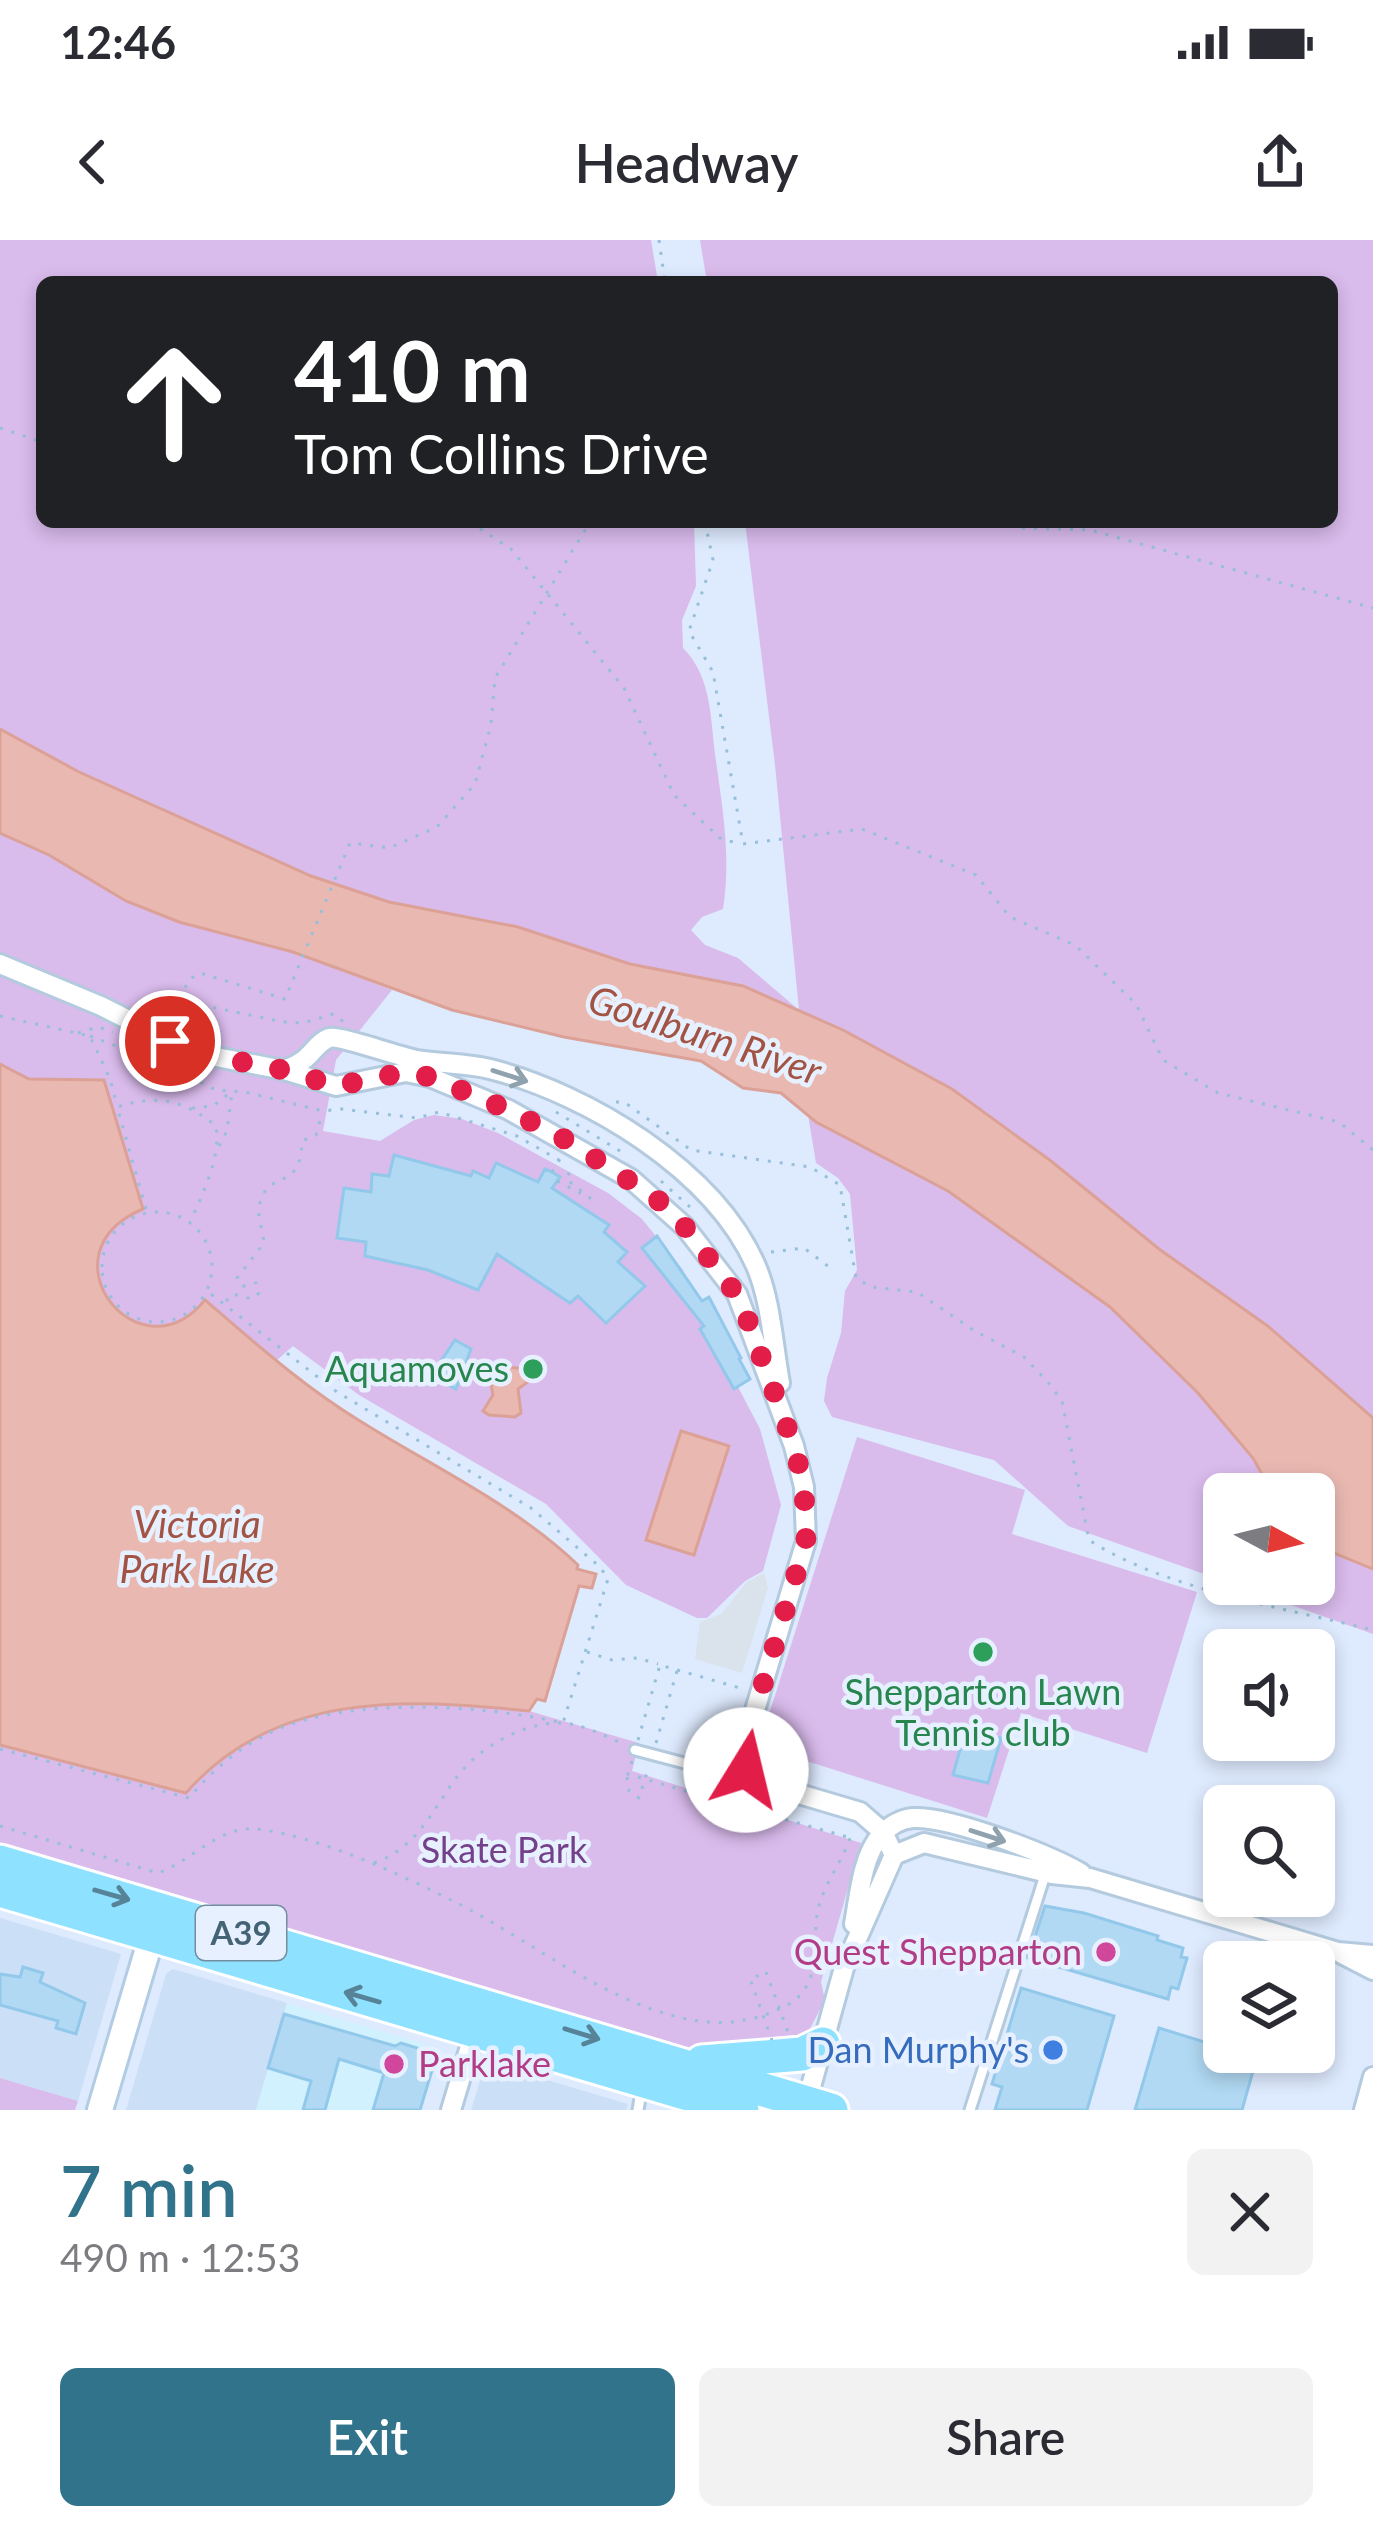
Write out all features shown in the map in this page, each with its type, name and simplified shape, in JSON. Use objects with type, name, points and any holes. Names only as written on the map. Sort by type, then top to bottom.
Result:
[{"type":"highway","name":"A39","points":[[0,1862],[156,1922],[478,2017],[683,2064],[812,2108]]},
{"type":"highway","name":"A39","points":[[0,1890],[156,1922]]},
{"type":"highway","name":"A39","points":[[478,2017],[640,2095],[742,2110]]},
{"type":"highway","points":[[683,2064],[802,2054],[823,2044]]},
{"type":"street","points":[[0,964],[216,1057],[336,1086],[406,1072],[447,1084],[570,1142],[657,1199],[737,1294],[788,1429]]},
{"type":"street","points":[[284,1070],[303,1064],[332,1037],[353,1035],[418,1060],[489,1069],[556,1092],[644,1142],[727,1217],[758,1270],[788,1429],[804,1487],[806,1541],[744,1748],[746,1770],[762,1783],[857,1812],[884,1832],[894,1855]]},
{"type":"street","points":[[351,1082],[361,1060],[353,1035]]},
{"type":"street","points":[[314,1052],[313,1068],[322,1081]]},
{"type":"street","points":[[812,2108],[866,1869],[884,1832],[913,1818],[934,1822],[1058,1859],[1090,1878]]},
{"type":"street","points":[[846,1964],[894,1855],[924,1843],[1090,1878],[1338,1952],[1373,1970]]},
{"type":"street","points":[[100,2110],[156,1922]]},
{"type":"street","points":[[1338,1952],[1373,1955]]},
{"type":"street","points":[[451,2110],[478,2017]]},
{"type":"street","points":[[1364,2110],[1373,2078]]},
{"type":"lane","points":[[635,1750],[734,1776],[746,1770]]},
{"type":"lane","points":[[970,2110],[1046,1872]]},
{"type":"path","points":[[658,240],[664,276]]},
{"type":"path","points":[[0,428],[36,440]]},
{"type":"path","points":[[479,528],[511,549],[624,688],[674,795],[722,840],[742,844],[862,829],[976,875],[1010,917],[1075,945],[1136,1004],[1163,1060],[1218,1093],[1340,1122],[1373,1150]]},
{"type":"path","points":[[157,1035],[190,980],[200,973],[285,999],[350,844],[389,848],[437,827],[475,784],[491,725],[495,678],[586,528]]},
{"type":"path","points":[[706,528],[713,560],[689,631],[712,672],[742,844]]},
{"type":"path","points":[[1014,528],[1090,530],[1373,608]]},
{"type":"path","points":[[178,1000],[283,1022],[303,1023],[332,1015],[353,1035]]},
{"type":"path","points":[[0,1016],[90,1036],[110,1079],[147,1213]]},
{"type":"path","points":[[78,1034],[98,1027],[114,1033]]},
{"type":"path","points":[[190,1108],[213,1106],[232,1090],[227,1131],[190,1223]]},
{"type":"path","points":[[117,1107],[137,1100],[166,1099],[190,1108],[216,1126],[216,1150]]},
{"type":"path","points":[[600,1104],[624,1102],[691,1150],[810,1167],[840,1185],[856,1278],[871,1287],[917,1292],[1024,1357],[1062,1401],[1088,1540],[1120,1560],[1235,1596],[1373,1630]]},
{"type":"path","points":[[225,1303],[233,1294],[252,1300],[259,1293],[256,1283],[243,1286],[237,1276],[264,1243],[260,1200],[270,1186],[296,1172],[302,1141],[316,1135],[323,1111]]},
{"type":"path","points":[[552,1172],[559,1160]]},
{"type":"path","points":[[557,1181],[590,1198],[566,1179],[572,1168]]},
{"type":"path","points":[[147,1213],[169,1213],[190,1223],[208,1247],[212,1262],[207,1292],[198,1304],[171,1321],[140,1320],[114,1302],[102,1273],[108,1242],[130,1219],[147,1213]]},
{"type":"path","points":[[207,1292],[337,1392],[530,1508],[600,1567],[608,1579],[563,1723]]},
{"type":"path","points":[[586,1652],[612,1660],[638,1658],[740,1688]]},
{"type":"path","points":[[660,1665],[628,1774],[627,1786],[639,1798],[677,1670]]},
{"type":"path","points":[[0,1749],[189,1798],[214,1768],[263,1735],[308,1720],[369,1709],[441,1707],[526,1714],[635,1750]]},
{"type":"path","points":[[371,1864],[403,1848],[418,1834],[454,1781],[484,1750],[533,1728],[563,1723]]},
{"type":"path","points":[[706,1797],[714,1771]]},
{"type":"path","points":[[628,1774],[851,1838]]},
{"type":"path","points":[[0,1826],[158,1873],[178,1866],[226,1834],[252,1828],[371,1864],[508,1929],[602,1987],[649,2008],[714,2022],[740,2022],[779,2009],[806,1989],[819,1907],[851,1838],[857,1812]]},
{"type":"path","points":[[766,1972],[791,2040],[774,2046],[762,2016],[750,1978],[766,1972]]},
{"type":"shaded area","points":[[764,1573],[768,1588],[742,1673],[695,1659],[700,1622],[721,1614],[747,1582]]},
{"type":"shaded area","points":[[0,1918],[121,1954],[78,2101],[0,2078]]},
{"type":"shaded area","points":[[173,1969],[287,2003],[256,2110],[126,2110],[166,1974]]},
{"type":"shaded area","name":"Parklake","points":[[287,2003],[438,2048],[420,2110],[256,2110]]},
{"type":"shaded area","points":[[486,2062],[628,2104],[626,2110],[471,2110]]},
{"type":"green space","points":[[0,240],[651,240],[657,276],[36,276],[36,528],[694,528],[696,586],[682,620],[683,648],[700,673],[708,701],[726,872],[723,909],[702,917],[691,930],[705,945],[738,958],[799,1010],[746,528],[1338,528],[1338,276],[706,276],[700,240],[1373,240],[1373,1418],[1269,1327],[843,1030],[743,986],[630,964],[518,927],[389,902],[311,876],[79,772],[0,729]]},
{"type":"green space","points":[[0,833],[49,855],[126,901],[179,922],[293,952],[392,990],[336,1060],[323,1131],[380,1141],[414,1120],[434,1115],[462,1119],[498,1133],[608,1193],[642,1219],[683,1270],[690,1290],[716,1315],[750,1379],[738,1387],[760,1429],[781,1505],[763,1571],[745,1581],[707,1618],[697,1618],[626,1585],[546,1504],[359,1395],[293,1346],[276,1361],[206,1301],[179,1321],[153,1326],[129,1319],[110,1302],[99,1279],[100,1254],[113,1230],[143,1209],[131,1166],[55,1082],[28,1079],[0,1064]]},
{"type":"green space","points":[[808,1115],[948,1191],[1110,1307],[1198,1393],[1261,1473],[1203,1473],[1203,1574],[1068,1526],[994,1460],[832,1417],[824,1401],[827,1378],[841,1333],[845,1291],[857,1270],[850,1194],[838,1178],[816,1163]]},
{"type":"green space","name":"Shepparton Lawn Tennis club","points":[[857,1437],[1025,1490],[1012,1534],[1197,1592],[1147,1753],[1021,1713],[987,1818],[759,1746]]},
{"type":"green space","points":[[1335,1554],[1373,1569],[1373,1634],[1291,1605],[1335,1605]]},
{"type":"green space","name":"Skate Park","points":[[426,1703],[529,1711],[639,1743],[632,1771],[861,1843],[821,1982],[825,2000],[803,2042],[699,2051],[630,2037],[0,1844],[0,1745],[186,1793],[239,1748],[295,1721],[357,1708]]},
{"type":"green space","points":[[0,2078],[78,2101],[75,2110],[0,2110]]},
{"type":"water","name":"Goulburn River","points":[[0,729],[79,772],[311,876],[389,902],[518,927],[630,964],[743,986],[843,1030],[952,1089],[1051,1161],[1159,1249],[1269,1327],[1373,1418],[1373,1569],[1335,1554],[1335,1473],[1261,1473],[1198,1393],[1110,1307],[948,1191],[816,1122],[781,1093],[743,1088],[701,1061],[564,1037],[452,1010],[293,952],[179,922],[126,901],[49,855],[0,833]]},
{"type":"water","name":"Victoria Park Lake","points":[[0,1064],[29,1079],[104,1080],[143,1209],[113,1229],[99,1253],[99,1278],[110,1301],[129,1318],[153,1326],[179,1321],[205,1300],[319,1394],[501,1505],[553,1543],[577,1569],[596,1574],[592,1588],[579,1586],[545,1701],[537,1699],[529,1711],[390,1704],[301,1719],[260,1735],[221,1760],[186,1793],[0,1745]]},
{"type":"water","points":[[500,1366],[531,1374],[518,1389],[521,1413],[515,1417],[483,1411],[493,1395],[489,1373]]},
{"type":"water","points":[[681,1431],[729,1446],[694,1555],[646,1540]]},
{"type":"building","name":"Aquamoves","points":[[394,1155],[489,1178],[496,1163],[538,1182],[545,1169],[552,1172],[560,1177],[552,1188],[609,1225],[604,1232],[627,1252],[618,1262],[645,1286],[606,1323],[578,1296],[570,1303],[497,1254],[478,1290],[428,1270],[365,1256],[366,1242],[337,1238],[344,1188],[371,1192],[372,1174],[389,1176]]},
{"type":"building","points":[[657,1236],[702,1301],[709,1297],[741,1358],[750,1379],[734,1389],[700,1329],[704,1326],[642,1248]]},
{"type":"building","points":[[455,1340],[471,1349],[456,1389],[431,1376]]},
{"type":"building","name":"Shepparton Lawn Tennis club","points":[[966,1728],[1001,1738],[988,1783],[953,1775]]},
{"type":"building","name":"Quest Shepparton","points":[[1045,1906],[1084,1913],[1183,1948],[1181,1957],[1187,1958],[1178,1989],[1171,1987],[1168,1999],[1028,1958]]},
{"type":"building","points":[[23,1967],[43,1973],[40,1982],[85,2003],[76,2034],[56,2028],[58,2021],[0,2005],[0,1974],[20,1977]]},
{"type":"building","name":"Dan Murphy's","points":[[1021,1988],[1114,2016],[1087,2110],[995,2110],[1002,2087],[992,2084]]},
{"type":"building","name":"Parklake","points":[[284,2014],[437,2054],[420,2110],[373,2110],[384,2073],[339,2059],[325,2110],[303,2110],[311,2081],[268,2068]]},
{"type":"building","points":[[1159,2028],[1203,2042],[1203,2073],[1252,2073],[1242,2110],[1135,2110]]},
{"type":"place","name":"Aquamoves","points":[[533,1369]]},
{"type":"place","name":"Shepparton Lawn Tennis club","points":[[983,1652]]},
{"type":"place","name":"Quest Shepparton","points":[[1106,1952]]},
{"type":"place","name":"Dan Murphy's","points":[[1053,2050]]},
{"type":"place","name":"Parklake","points":[[394,2064]]},
{"type":"route","points":[[170,1041],[336,1086],[406,1072],[430,1077],[509,1110],[631,1179],[685,1227],[719,1270],[740,1299],[788,1429],[807,1514],[806,1541],[744,1748],[746,1770]]}]
